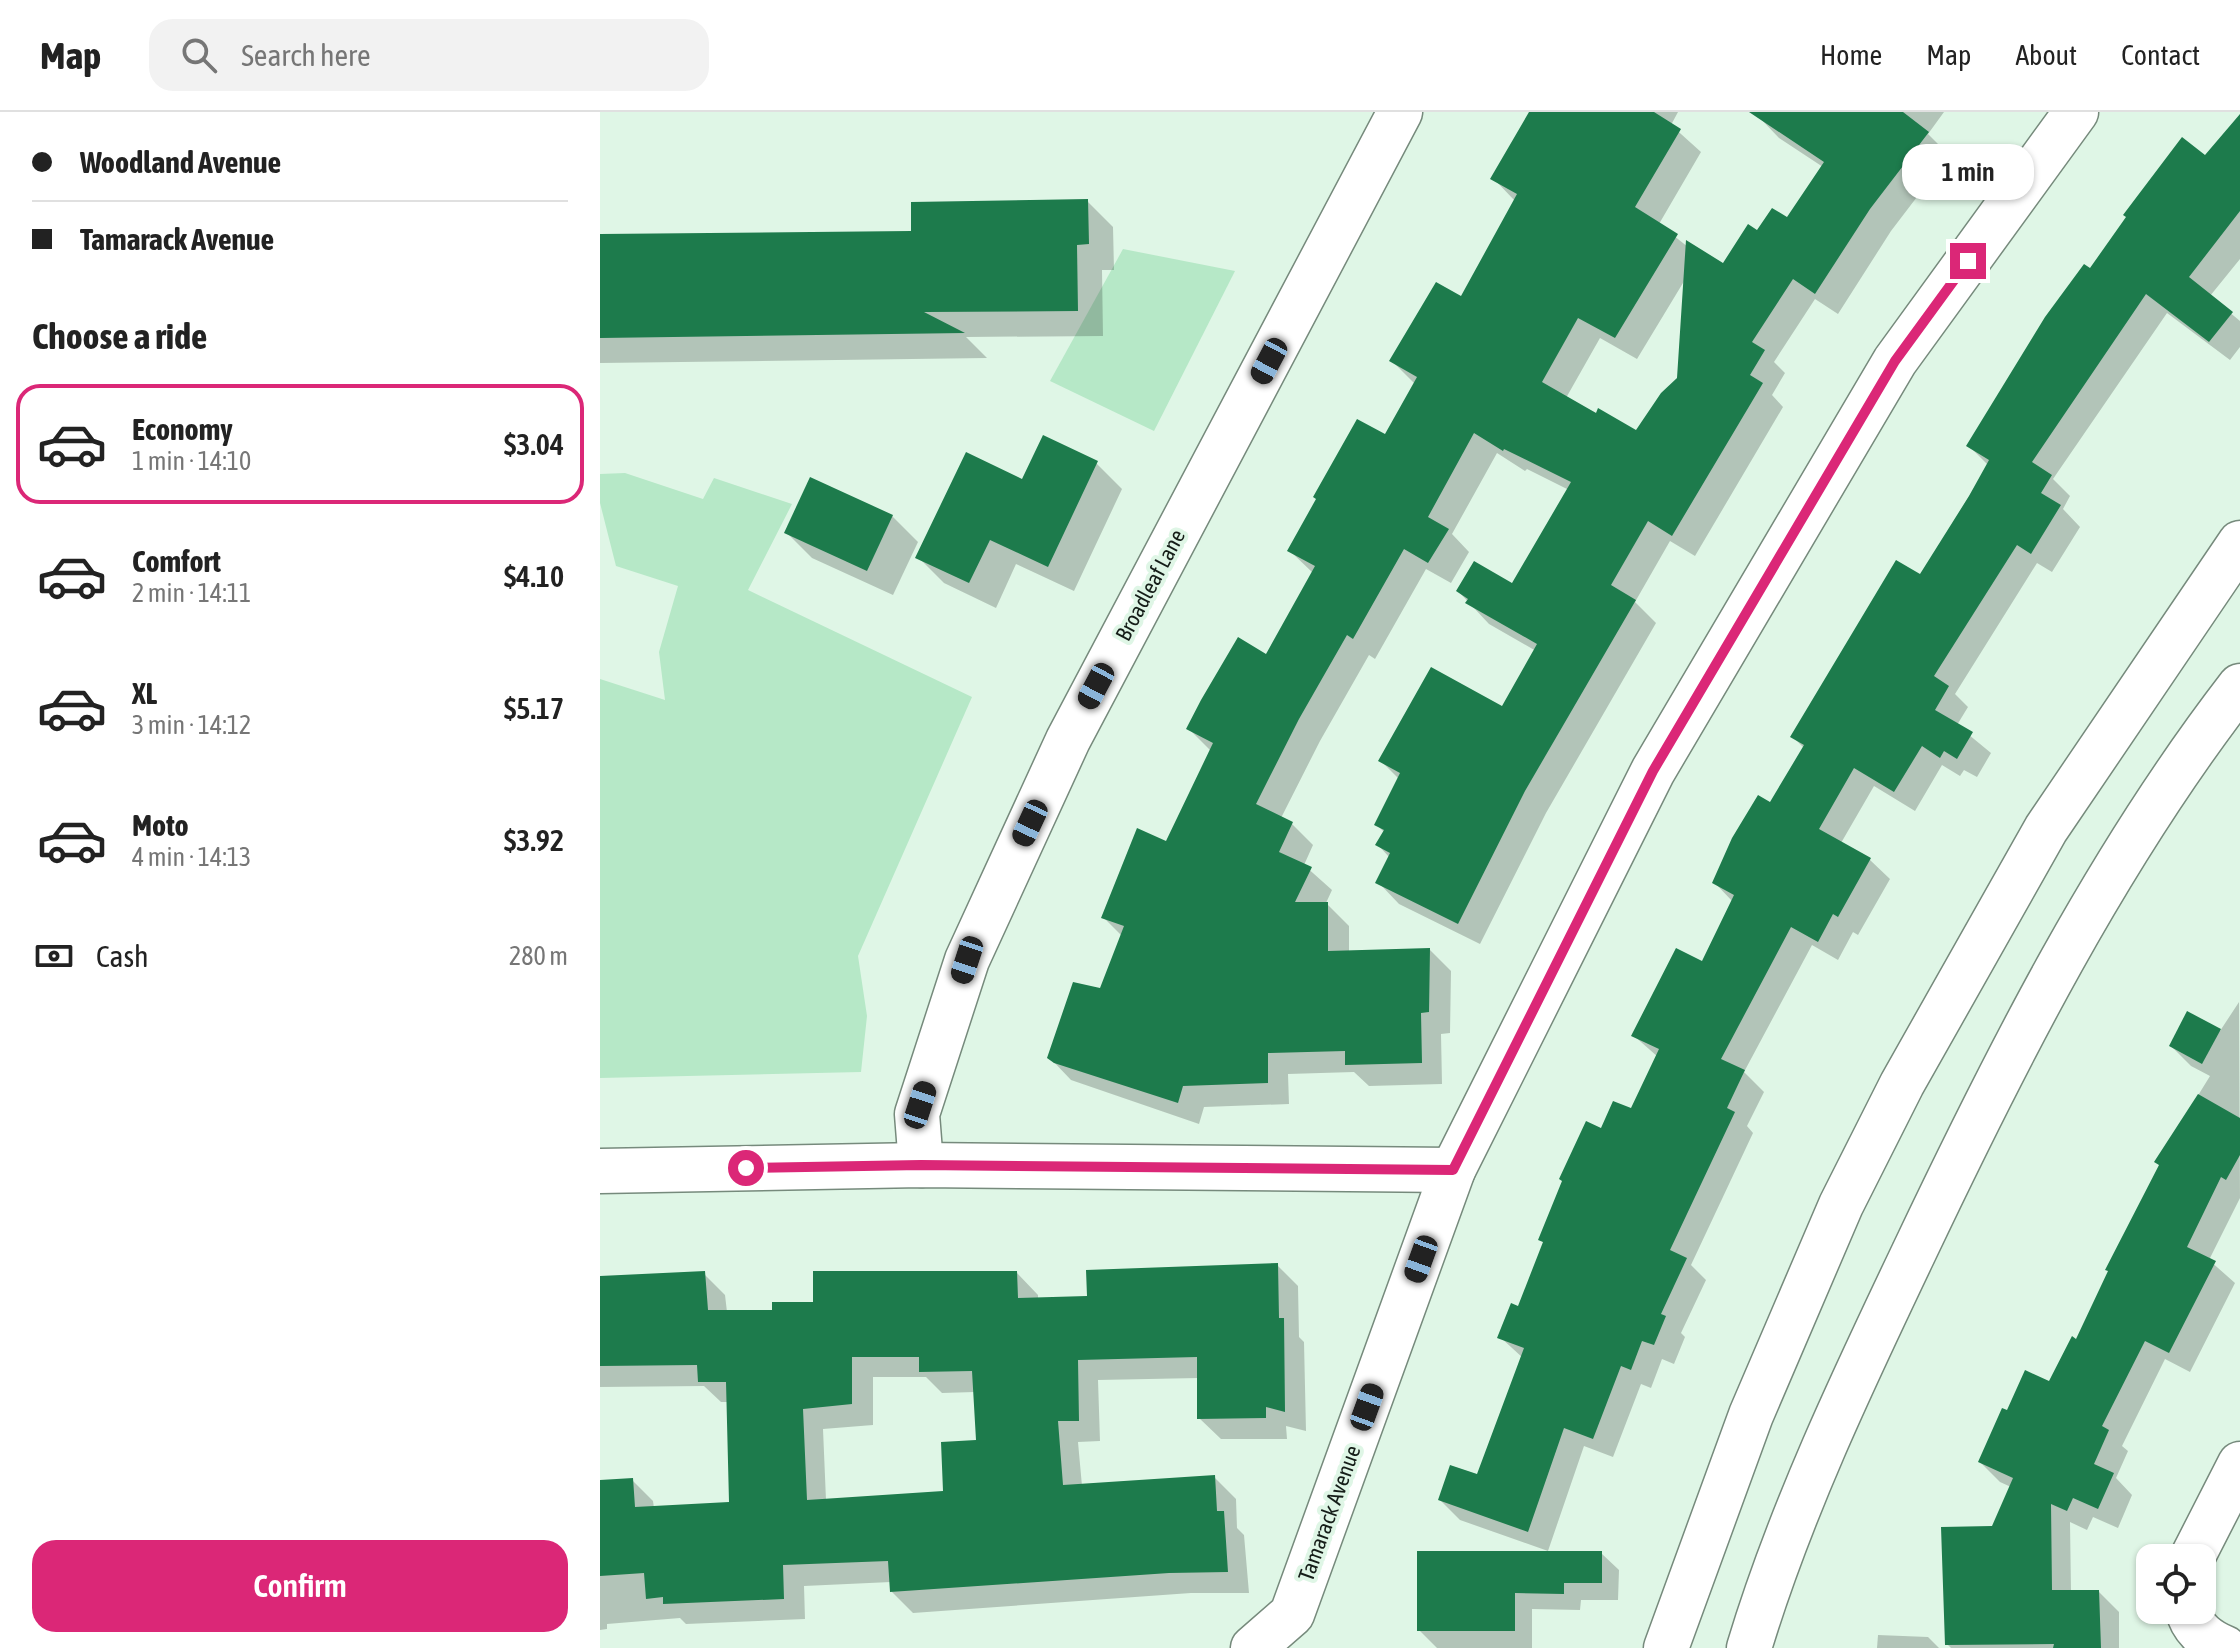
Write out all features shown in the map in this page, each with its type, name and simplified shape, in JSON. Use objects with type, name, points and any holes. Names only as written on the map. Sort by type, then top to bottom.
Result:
[{"type":"main road","name":"Broadleaf Lane","points":[[921,1165],[917,1114],[967,960],[1068,740],[1400,112]]},
{"type":"main road","name":"Tamarack Avenue","points":[[1253,1648],[1292,1614],[1453,1170],[1653,771],[1895,361],[2076,112]]},
{"type":"main road","points":[[1666,1648],[1751,1415],[1841,1205],[1902,1084],[2046,829],[2240,543]]},
{"type":"main road","points":[[1749,1648],[1804,1496],[1887,1309],[1978,1117],[2134,839],[2240,686]]},
{"type":"main road","points":[[600,1171],[921,1165],[1453,1170]]},
{"type":"main road","points":[[2199,1544],[2240,1464]]},
{"type":"main road","points":[[2193,1624],[2209,1641],[2225,1648]]},
{"type":"green space","points":[[1123,249],[1235,271],[1154,431],[1050,381]]},
{"type":"green space","points":[[625,473],[703,499],[714,478],[792,504],[748,590],[972,697],[858,956],[867,1016],[861,1072],[600,1078],[600,679],[665,700],[659,652],[678,586],[616,566],[600,503],[600,474]]},
{"type":"building","points":[[1529,112],[1654,112],[1681,129],[1635,207],[1678,234],[1615,338],[1578,318],[1542,382],[1596,413],[1598,408],[1636,430],[1661,393],[1677,378],[1686,240],[1723,263],[1748,224],[1757,230],[1772,208],[1787,217],[1824,162],[1749,112],[1903,112],[1929,132],[1870,209],[1815,294],[1793,279],[1752,342],[1765,350],[1750,375],[1763,383],[1672,536],[1648,521],[1611,585],[1636,600],[1525,791],[1458,924],[1375,883],[1390,853],[1375,845],[1384,830],[1374,825],[1400,773],[1378,761],[1431,667],[1502,706],[1537,644],[1465,603],[1468,599],[1456,591],[1474,561],[1512,583],[1571,482],[1503,451],[1474,433],[1428,517],[1449,529],[1428,563],[1404,549],[1353,639],[1347,635],[1299,719],[1256,804],[1293,822],[1279,852],[1312,867],[1295,902],[1328,902],[1328,951],[1430,948],[1429,1012],[1421,1013],[1422,1063],[1345,1065],[1345,1051],[1268,1053],[1268,1083],[1183,1086],[1178,1103],[1054,1063],[1047,1058],[1073,982],[1100,988],[1124,926],[1101,918],[1137,828],[1166,841],[1213,743],[1186,729],[1238,637],[1266,654],[1315,566],[1287,551],[1357,419],[1385,434],[1417,377],[1389,361],[1436,282],[1461,296],[1517,194],[1490,179]]},
{"type":"building","points":[[2240,114],[2240,211],[2189,277],[2233,312],[2209,342],[2146,294],[2032,462],[2052,475],[2041,493],[2061,505],[2031,554],[2017,545],[1934,676],[1949,686],[1935,710],[1973,732],[1957,759],[1944,751],[1940,758],[1922,746],[1894,792],[1854,768],[1819,829],[1871,858],[1838,917],[1833,914],[1818,942],[1791,927],[1721,1059],[1745,1070],[1727,1108],[1735,1112],[1670,1250],[1687,1258],[1661,1314],[1666,1316],[1654,1345],[1642,1341],[1631,1370],[1621,1366],[1593,1439],[1564,1428],[1528,1532],[1438,1500],[1450,1465],[1477,1474],[1524,1348],[1497,1338],[1511,1303],[1518,1306],[1543,1242],[1538,1240],[1562,1181],[1559,1179],[1586,1121],[1601,1128],[1613,1101],[1631,1108],[1659,1049],[1631,1036],[1676,948],[1702,961],[1734,895],[1712,883],[1732,838],[1758,795],[1770,802],[1804,745],[1790,737],[1896,560],[1920,574],[1969,496],[1989,460],[1966,446],[2045,317],[2084,264],[2090,268],[2126,217],[2123,215],[2182,137],[2205,155]]},
{"type":"building","points":[[1088,199],[1089,244],[1077,245],[1078,311],[924,312],[965,333],[600,338],[600,234],[911,231],[911,202]]},
{"type":"building","points":[[1043,435],[1098,461],[1048,567],[990,540],[969,583],[915,558],[966,452],[1022,479]]},
{"type":"building","points":[[810,477],[893,515],[867,571],[784,533]]},
{"type":"building","points":[[2187,1011],[2221,1029],[2202,1064],[2169,1046]]},
{"type":"building","points":[[2198,1094],[2240,1118],[2240,1155],[2226,1180],[2221,1177],[2187,1247],[2216,1261],[2169,1353],[2145,1341],[2102,1426],[2109,1430],[2094,1464],[2114,1473],[2098,1509],[2073,1498],[2067,1511],[2051,1504],[2052,1590],[2099,1590],[2101,1648],[2053,1648],[2054,1644],[1945,1645],[1941,1527],[1992,1526],[2013,1478],[1978,1462],[2002,1408],[2007,1410],[2025,1370],[2049,1381],[2072,1336],[2076,1339],[2108,1271],[2105,1270],[2159,1165],[2154,1162]]},
{"type":"building","points":[[1278,1263],[1279,1318],[1284,1318],[1285,1412],[1266,1407],[1266,1418],[1197,1419],[1197,1357],[1078,1360],[1079,1421],[1058,1421],[1063,1485],[1215,1475],[1217,1511],[1224,1511],[1228,1572],[1169,1573],[890,1592],[888,1561],[783,1565],[784,1599],[663,1604],[663,1597],[646,1599],[644,1573],[600,1576],[600,1480],[633,1478],[635,1507],[729,1502],[726,1382],[698,1382],[697,1365],[600,1366],[600,1276],[705,1271],[708,1310],[772,1310],[772,1302],[813,1302],[813,1271],[1017,1271],[1018,1298],[1087,1296],[1086,1270]],"holes":[[[852,1357],[919,1357],[919,1372],[972,1371],[976,1440],[941,1442],[943,1491],[807,1500],[803,1409],[852,1404]]]},
{"type":"building","points":[[1417,1551],[1602,1551],[1602,1583],[1564,1583],[1564,1594],[1515,1593],[1515,1631],[1417,1631]]},
{"type":"route","points":[[746,1168],[921,1165],[1453,1170],[1653,771],[1895,361],[1968,261]]}]
